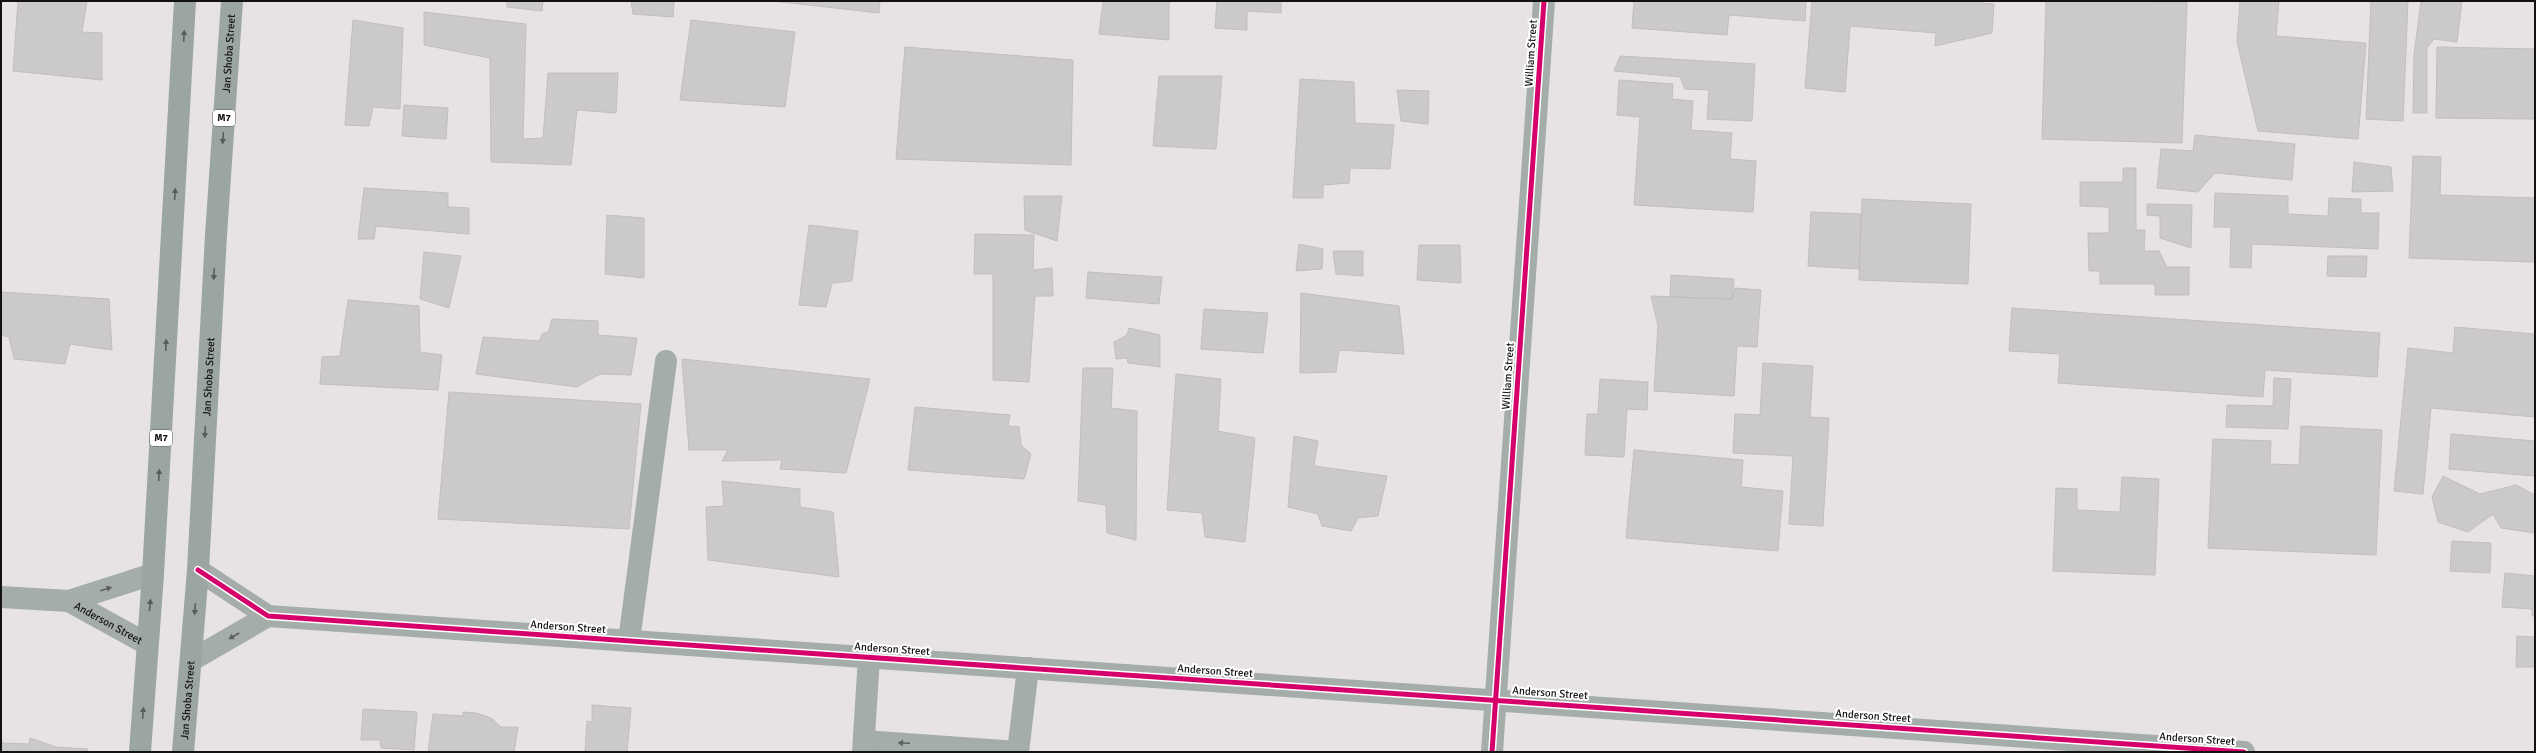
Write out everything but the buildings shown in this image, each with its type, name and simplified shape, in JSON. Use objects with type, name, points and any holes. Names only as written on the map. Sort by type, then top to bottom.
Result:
[{"type":"main road","name":"M7","points":[[140,752],[153,574],[186,1]]},
{"type":"main road","name":"Jan Shoba Street","points":[[183,752],[192,660],[198,570],[216,235],[232,1]]},
{"type":"street","name":"William Street","points":[[1492,752],[1544,1]]},
{"type":"street","points":[[629,641],[666,360]]},
{"type":"street","name":"Anderson Street","points":[[198,570],[268,616],[2244,752]]},
{"type":"street","name":"Anderson Street","points":[[1,597],[69,602],[153,574]]},
{"type":"street","name":"Anderson Street","points":[[69,602],[147,644]]},
{"type":"street","points":[[192,660],[268,616]]},
{"type":"street","points":[[869,657],[863,747],[943,745],[1018,752],[1028,668]]},
{"type":"cycle path","points":[[1492,752],[1544,1]]},
{"type":"cycle path","points":[[198,570],[268,616],[2244,752]]}]
